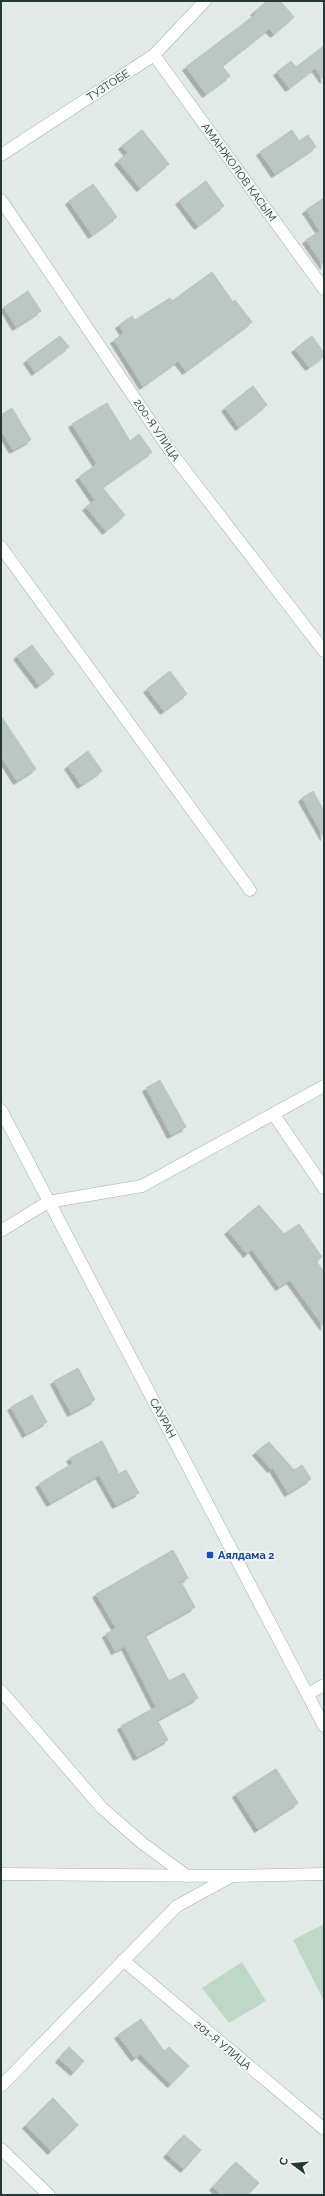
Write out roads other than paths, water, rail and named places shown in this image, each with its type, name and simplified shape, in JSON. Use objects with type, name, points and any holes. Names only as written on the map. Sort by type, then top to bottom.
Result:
[{"type":"street","name":"ТУЗТОБЕ","points":[[1,155],[154,55],[205,1]]},
{"type":"street","name":"АМАНЖОЛОВ КАСЫМ","points":[[154,55],[324,289]]},
{"type":"street","name":"200-Я УЛИЦА","points":[[1,200],[173,455],[324,651]]},
{"type":"street","points":[[1,547],[250,890]]},
{"type":"street","points":[[1,1231],[48,1202],[142,1186],[274,1115],[324,1086]]},
{"type":"street","name":"САУРАН","points":[[1,1110],[324,1726]]},
{"type":"street","points":[[274,1115],[324,1188]]},
{"type":"street","points":[[308,1694],[324,1685]]},
{"type":"street","points":[[1,1691],[102,1808],[142,1843],[187,1876]]},
{"type":"street","points":[[1,1874],[187,1876],[324,1874]]},
{"type":"street","points":[[1,2086],[176,1906],[231,1876]]},
{"type":"street","name":"201-Я УЛИЦА","points":[[122,1960],[324,2130]]},
{"type":"street","points":[[1,2148],[49,2195]]},
{"type":"place","name":"Аялдама 2","points":[[210,1555]]}]
